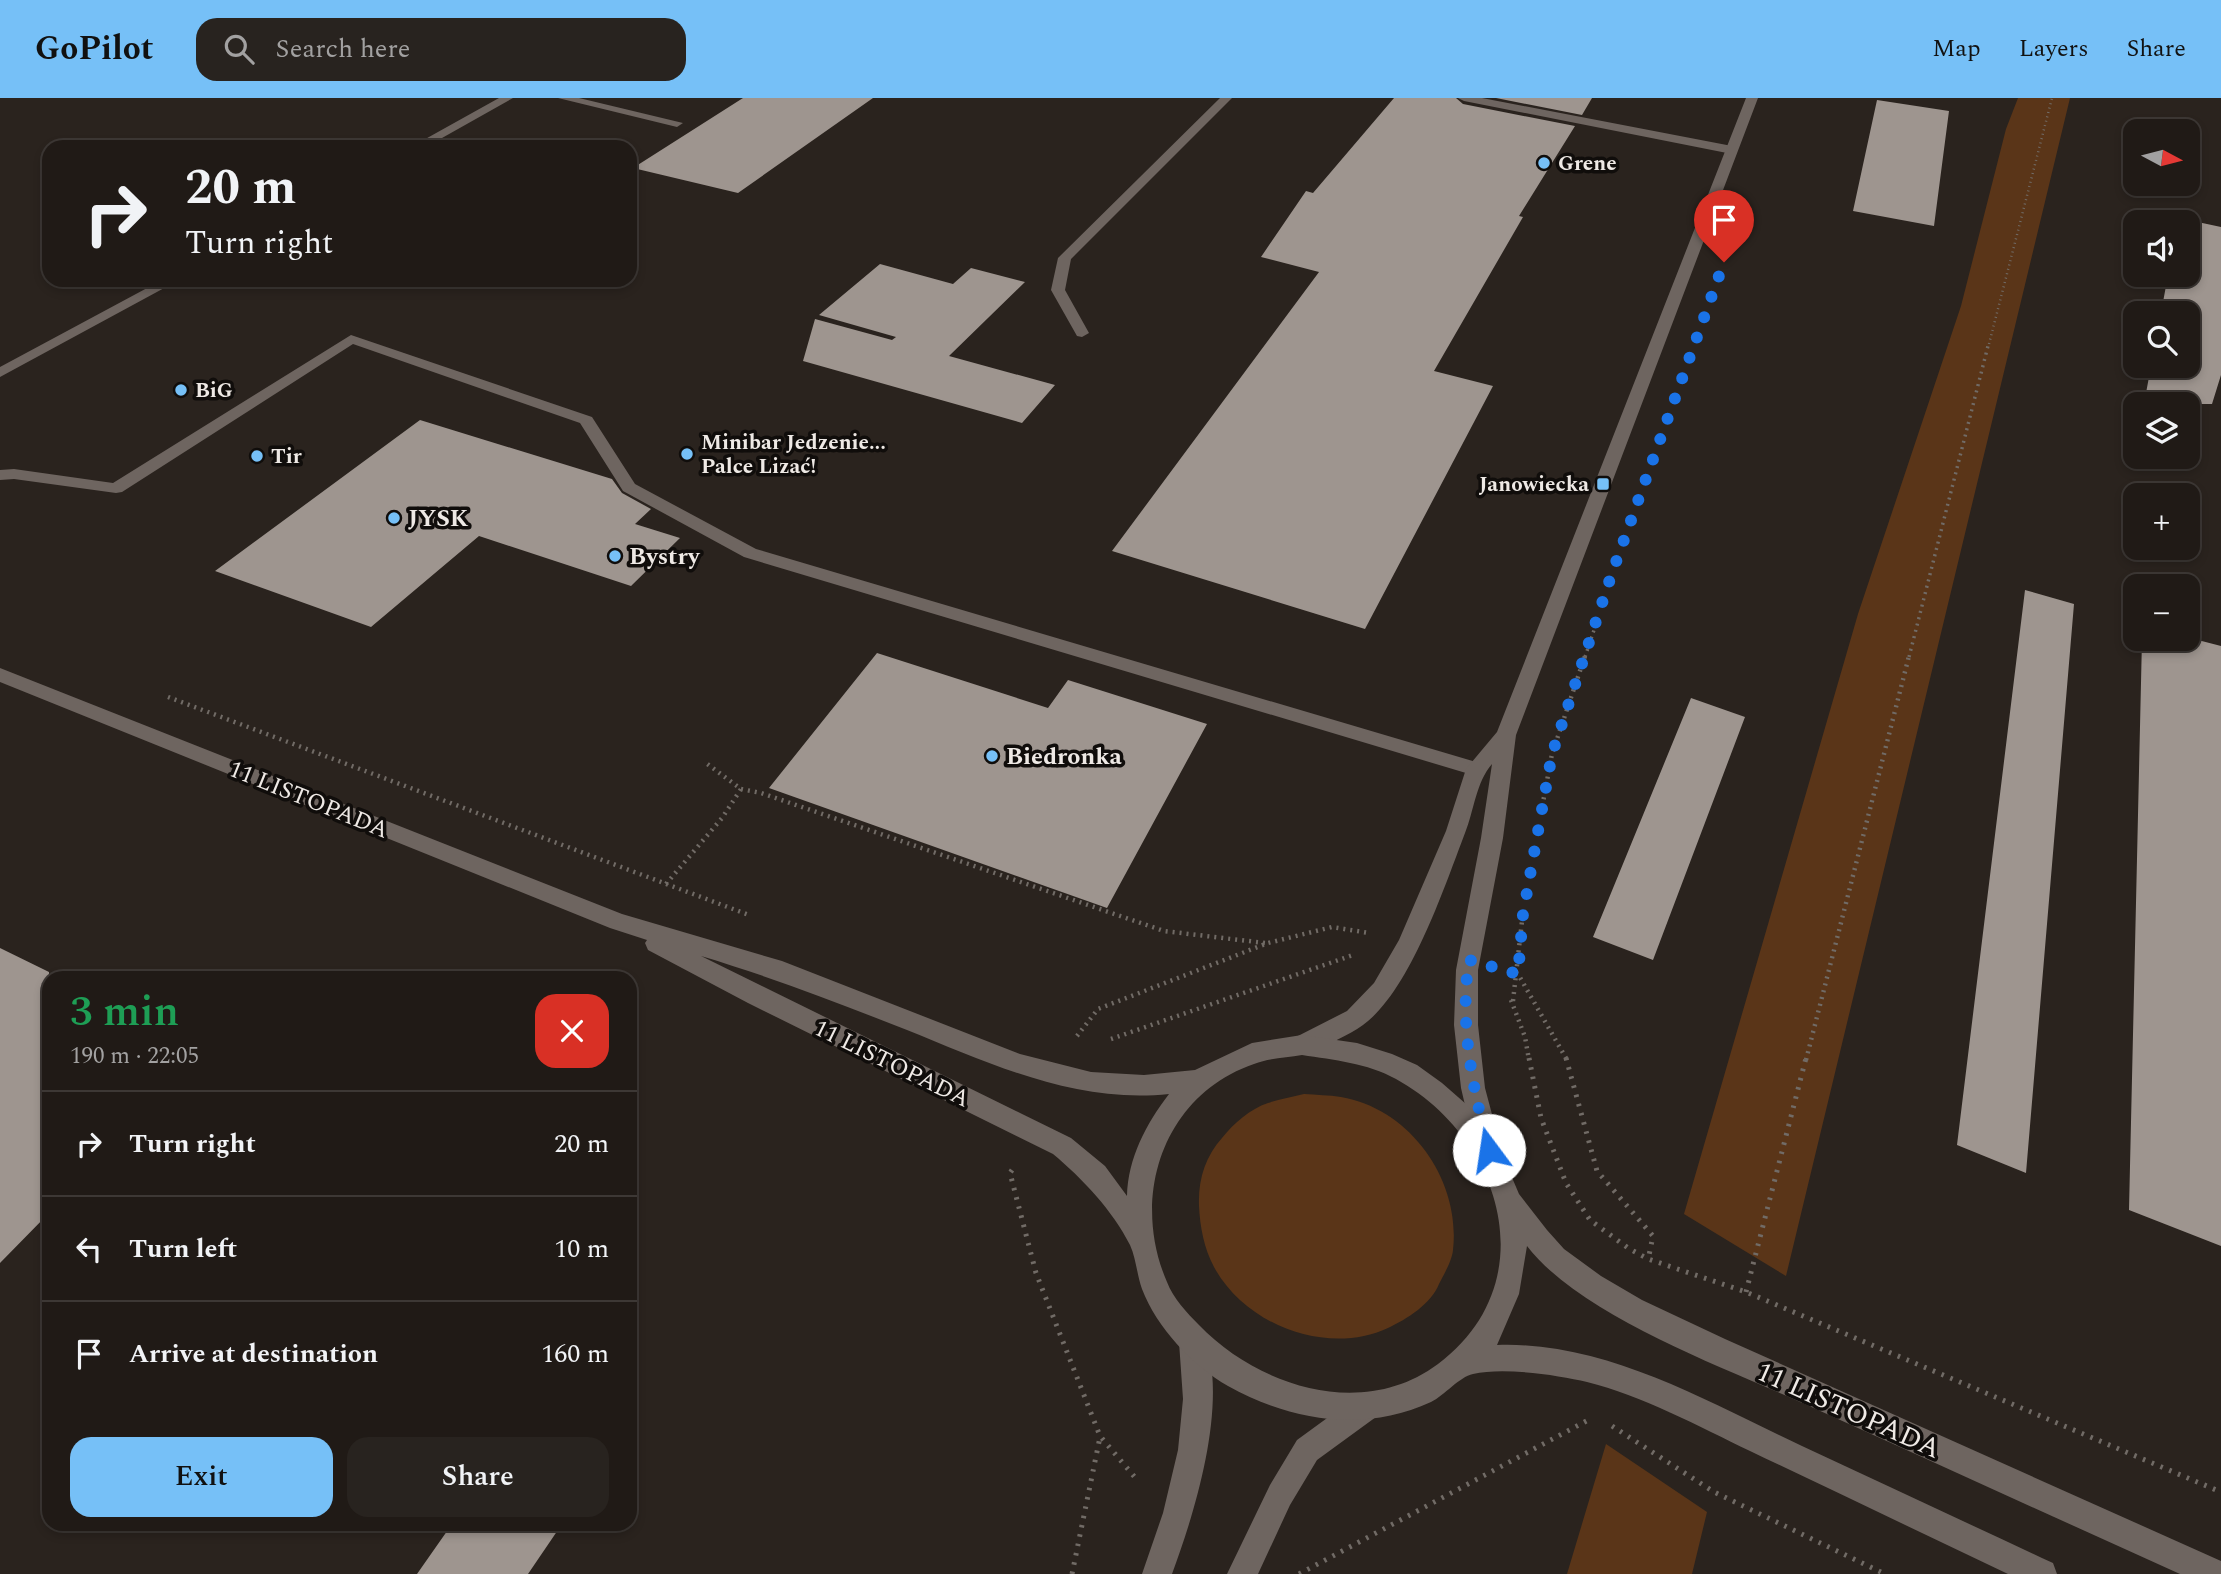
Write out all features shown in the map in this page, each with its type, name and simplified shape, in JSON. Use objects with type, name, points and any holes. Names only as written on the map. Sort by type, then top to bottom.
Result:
[{"type":"main road","points":[[430,140],[507,98]]},
{"type":"main road","points":[[564,98],[677,123]]},
{"type":"main road","points":[[1082,333],[1058,290],[1065,258],[1226,98]]},
{"type":"main road","points":[[1464,98],[1732,150]]},
{"type":"main road","points":[[1506,734],[1476,769],[1456,831],[1406,948],[1382,990],[1355,1018],[1302,1045],[1248,1055],[1200,1080],[1171,1110],[1149,1147],[1138,1189],[1139,1236],[1157,1291],[1193,1342],[1243,1381],[1303,1403],[1366,1407],[1422,1392],[1468,1360],[1500,1314],[1514,1260],[1510,1203],[1489,1150],[1473,1088],[1466,1025],[1468,965],[1492,838],[1506,734],[1752,98]]},
{"type":"main road","points":[[0,373],[159,287]]},
{"type":"main road","points":[[0,475],[14,474],[116,488],[351,339],[586,420],[629,487],[750,553],[1476,769]]},
{"type":"main road","name":"11 LISTOPADA","points":[[0,675],[618,922],[774,968],[908,1023],[1018,1064],[1091,1083],[1144,1086],[1200,1080]]},
{"type":"main road","name":"11 LISTOPADA","points":[[618,922],[755,996],[1062,1146],[1096,1174],[1139,1236]]},
{"type":"main road","points":[[1302,1045],[1356,1052],[1408,1072],[1454,1106],[1489,1150]]},
{"type":"main road","name":"11 LISTOPADA","points":[[1510,1203],[1554,1257],[1596,1288],[1633,1309],[1728,1355],[2215,1574]]},
{"type":"main road","points":[[1157,1574],[1176,1526],[1191,1468],[1198,1404],[1193,1342]]},
{"type":"main road","points":[[1468,1360],[1527,1358],[1588,1368],[1616,1378],[1684,1405],[2042,1574]]},
{"type":"main road","points":[[1242,1574],[1280,1495],[1307,1450],[1366,1407]]},
{"type":"path","points":[[1746,1292],[2052,98]]},
{"type":"path","points":[[1540,821],[1552,754],[1594,627]]},
{"type":"path","points":[[157,692],[756,918]]},
{"type":"path","points":[[706,763],[741,789],[761,793],[1164,931],[1268,943]]},
{"type":"path","points":[[666,884],[722,818],[741,789]]},
{"type":"path","points":[[1523,914],[1513,1001],[1525,1037],[1541,1118],[1566,1183],[1590,1220],[1648,1259],[1746,1292],[2221,1492]]},
{"type":"path","points":[[1076,1038],[1098,1009],[1268,943],[1332,927],[1355,929],[1406,948]]},
{"type":"path","points":[[1101,1038],[1113,1039],[1347,955],[1406,948]]},
{"type":"path","points":[[1468,965],[1518,974],[1567,1059],[1597,1171],[1653,1236],[1633,1309]]},
{"type":"path","points":[[1468,965],[1513,1001]]},
{"type":"path","points":[[1063,1033],[1076,1038],[1088,1038]]},
{"type":"path","points":[[1035,1133],[1010,1173],[1036,1273],[1100,1436],[1176,1526]]},
{"type":"path","points":[[1299,1574],[1597,1415],[1616,1378]]},
{"type":"path","points":[[1597,1415],[1714,1492],[1885,1574]]},
{"type":"path","points":[[1072,1574],[1100,1436]]},
{"type":"shaded area","points":[[2018,98],[2070,98],[1786,1276],[1684,1214],[1858,614],[1961,306],[2006,129]]},
{"type":"shaded area","points":[[1304,1094],[1341,1097],[1366,1104],[1389,1116],[1409,1132],[1426,1152],[1440,1174],[1449,1199],[1453,1250],[1435,1291],[1418,1310],[1403,1320],[1365,1336],[1340,1339],[1315,1337],[1267,1320],[1228,1288],[1214,1267],[1203,1237],[1200,1187],[1207,1161],[1216,1145],[1237,1122],[1255,1109]]},
{"type":"shaded area","points":[[1606,1444],[1707,1512],[1692,1574],[1567,1574]]},
{"type":"building","points":[[743,98],[873,98],[738,193],[637,169],[637,165]]},
{"type":"building","points":[[1394,98],[1456,98],[1463,104],[1575,126],[1519,216],[1523,217],[1434,371],[1493,386],[1365,629],[1112,551],[1319,272],[1261,257],[1306,191],[1313,193]]},
{"type":"building","points":[[1496,98],[1592,98],[1582,115]]},
{"type":"building","points":[[1877,100],[1949,111],[1934,226],[1853,211]]},
{"type":"building","points":[[2200,222],[2221,227],[2221,375],[2212,404],[2200,404],[2200,392],[2146,392],[2149,378],[2200,378],[2200,301],[2163,301],[2166,287],[2200,287]]},
{"type":"building","points":[[880,264],[953,284],[971,268],[1025,282],[949,356],[1055,385],[1022,423],[803,361],[815,319],[892,340],[896,337],[819,315]]},
{"type":"building","name":"JYSK","points":[[420,420],[612,479],[622,493],[651,509],[635,524],[680,538],[631,586],[479,536],[371,627],[215,571]]},
{"type":"building","points":[[2025,590],[2074,604],[2026,1173],[1957,1145]]},
{"type":"building","points":[[2200,641],[2221,646],[2221,1246],[2129,1210],[2142,651],[2200,651]]},
{"type":"building","name":"Biedronka","points":[[877,653],[1048,708],[1068,680],[1207,724],[1107,908],[769,788]]},
{"type":"building","points":[[1691,698],[1745,717],[1653,960],[1593,937]]},
{"type":"building","points":[[0,948],[47,971],[42,971],[42,1220],[0,1263]]},
{"type":"building","points":[[447,1531],[557,1531],[528,1574],[417,1574]]},
{"type":"place","name":"Grene","points":[[1544,163]]},
{"type":"place","name":"BiG","points":[[181,390]]},
{"type":"place","name":"Minibar Jedzenie... Palce Lizać!","points":[[687,454]]},
{"type":"place","name":"Tir","points":[[257,456]]},
{"type":"place","name":"Janowiecka","points":[[1603,484]]},
{"type":"place","name":"JYSK","points":[[394,518]]},
{"type":"place","name":"Bystry","points":[[615,556]]},
{"type":"place","name":"Biedronka","points":[[992,756]]},
{"type":"route","points":[[1489,1150],[1473,1088],[1466,1025],[1469,960],[1518,974],[1523,914],[1552,754],[1611,576],[1724,262]]}]
